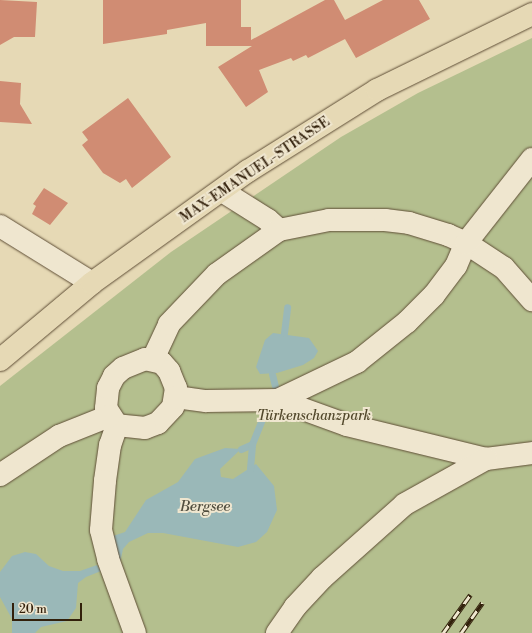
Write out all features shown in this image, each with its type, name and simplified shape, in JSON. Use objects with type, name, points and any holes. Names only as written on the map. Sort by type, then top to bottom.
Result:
[{"type":"main road","name":"MAX-EMANUEL-STRASSE","points":[[0,360],[92,283],[222,191],[377,90],[532,14]]},
{"type":"street","points":[[278,400],[356,362],[386,340],[434,295],[456,266],[466,243],[532,159]]},
{"type":"street","points":[[222,191],[268,220],[279,230]]},
{"type":"street","points":[[153,359],[169,324],[216,274],[279,230],[329,220],[385,220],[409,224],[466,243],[504,268],[532,300]]},
{"type":"street","points":[[0,226],[92,283]]},
{"type":"street","points":[[0,475],[59,436],[113,420],[146,428],[158,423],[173,407],[176,397],[176,388],[169,371],[162,364],[153,359],[136,362],[114,376],[106,398],[113,420],[102,506],[102,541],[135,633]]},
{"type":"street","points":[[176,397],[206,401],[278,400],[347,425],[486,459],[532,453]]},
{"type":"street","points":[[277,633],[295,607],[322,578],[405,504],[486,459]]},
{"type":"green space","name":"Türkenschanzpark","points":[[532,38],[532,633],[0,633],[0,386],[171,252],[341,137],[418,93]]},
{"type":"water","points":[[273,333],[309,338],[318,351],[314,358],[303,365],[277,373],[260,374],[256,367],[265,340]]},
{"type":"water","name":"Bergsee","points":[[225,448],[241,449],[220,469],[221,477],[233,479],[256,464],[274,486],[277,510],[267,532],[256,542],[238,547],[163,533],[148,533],[129,542],[123,549],[120,563],[110,537],[125,532],[146,500],[178,482],[195,459]]},
{"type":"water","points":[[25,552],[36,554],[49,566],[63,571],[80,571],[97,565],[101,571],[86,577],[78,583],[76,608],[67,621],[41,627],[35,633],[12,633],[12,619],[0,597],[0,572],[12,556]]},
{"type":"building","points":[[0,0],[37,2],[35,37],[14,37],[0,45]]},
{"type":"building","points":[[103,0],[241,0],[241,27],[251,27],[251,40],[325,0],[334,0],[345,20],[383,0],[419,0],[430,19],[356,58],[345,39],[308,58],[306,55],[293,61],[291,58],[259,70],[268,92],[246,107],[218,67],[252,46],[206,46],[206,23],[167,30],[167,34],[103,44]]},
{"type":"building","points":[[0,81],[21,83],[20,104],[32,124],[0,122]]},
{"type":"building","points":[[128,98],[171,157],[132,188],[126,179],[120,183],[103,173],[82,145],[88,140],[82,132]]},
{"type":"building","points":[[44,188],[68,203],[50,225],[32,214],[36,206],[33,204]]},
{"type":"waterway","points":[[284,333],[287,307]]},
{"type":"waterway","points":[[272,374],[275,386]]},
{"type":"waterway","points":[[241,449],[252,444],[266,410]]},
{"type":"waterway","points":[[250,468],[252,444]]},
{"type":"railway","points":[[443,633],[470,595]]},
{"type":"railway","points":[[461,633],[482,603]]}]
